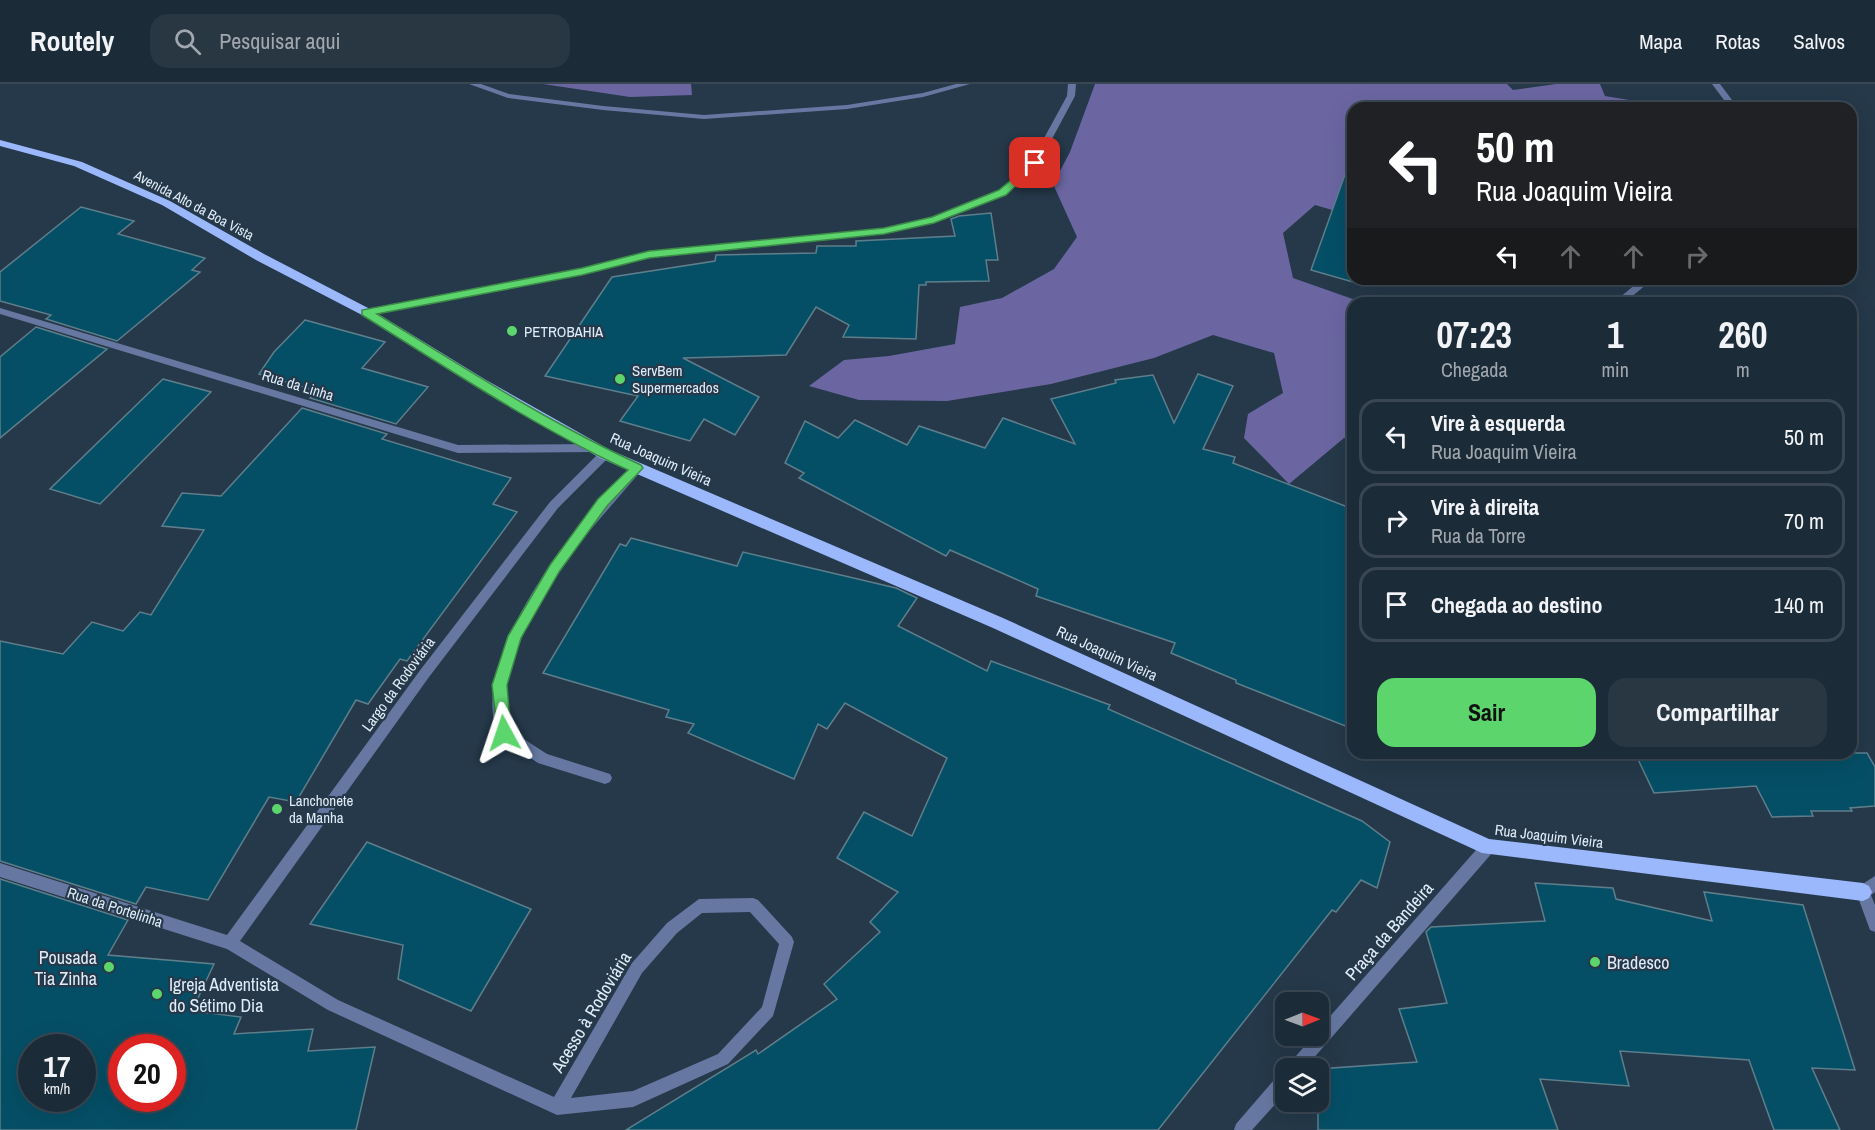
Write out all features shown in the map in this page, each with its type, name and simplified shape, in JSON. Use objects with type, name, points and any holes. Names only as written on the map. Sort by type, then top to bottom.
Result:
[{"type":"main road","name":"Avenida Alto da Boa Vista","points":[[0,143],[78,164],[166,203],[260,257],[366,312]]},
{"type":"main road","name":"Rua Joaquim Vieira","points":[[366,312],[481,383],[599,451],[998,623],[1488,847],[1871,889]]},
{"type":"street","points":[[473,84],[508,96],[603,108],[704,117],[847,108],[923,95],[966,84]]},
{"type":"street","points":[[366,312],[582,271],[649,255],[884,231],[934,220],[1002,192],[1035,163],[1071,96],[1072,84]]},
{"type":"street","points":[[1716,84],[1730,102]]},
{"type":"street","points":[[1626,297],[1640,285]]},
{"type":"street","name":"Rua da Linha","points":[[0,311],[458,449],[599,451]]},
{"type":"street","name":"Largo da Rodoviária","points":[[230,944],[426,673],[554,505],[599,451]]},
{"type":"street","points":[[605,778],[543,759],[504,733],[499,685],[515,636],[555,568],[603,502],[637,468]]},
{"type":"street","name":"Praça da Bandeira","points":[[1304,1058],[1488,847]]},
{"type":"street","name":"Rua da Portelinha","points":[[0,870],[230,944]]},
{"type":"street","points":[[1871,889],[1875,925]]},
{"type":"street","name":"Acesso à Rodoviária","points":[[753,905],[787,942],[768,1011],[723,1059],[633,1099],[557,1107],[637,968],[672,928],[699,906],[753,905]]},
{"type":"street","points":[[230,944],[333,1005],[557,1107]]},
{"type":"street","points":[[1242,1130],[1275,1092]]},
{"type":"shaded area","points":[[543,84],[691,84],[692,95],[630,97]]},
{"type":"shaded area","points":[[1095,84],[1507,84],[1513,90],[1556,84],[1600,84],[1605,96],[1641,102],[1347,102],[1347,214],[1315,205],[1283,233],[1293,278],[1347,297],[1347,438],[1344,438],[1289,484],[1244,438],[1248,414],[1283,393],[1274,353],[1213,335],[1154,358],[1051,384],[947,401],[859,400],[809,386],[844,360],[889,356],[955,344],[960,307],[1002,298],[1054,269],[1077,237],[1053,184],[1070,152]]},
{"type":"building","points":[[1347,169],[1347,280],[1311,270]]},
{"type":"building","points":[[81,207],[134,221],[118,234],[205,258],[192,270],[200,272],[117,341],[46,319],[51,315],[0,301],[0,272]]},
{"type":"building","points":[[991,213],[998,260],[986,260],[989,281],[926,282],[926,285],[919,285],[916,339],[843,337],[849,325],[816,307],[786,355],[683,358],[759,397],[735,435],[704,419],[690,441],[620,421],[638,396],[545,376],[612,277],[715,261],[716,255],[816,253],[817,246],[856,246],[856,241],[955,236],[951,219]]},
{"type":"building","points":[[305,320],[385,342],[362,368],[428,387],[396,424],[310,398],[317,391],[259,374],[274,352]]},
{"type":"building","points":[[36,327],[107,349],[0,438],[0,357]]},
{"type":"building","points":[[1198,374],[1233,386],[1203,449],[1235,457],[1233,463],[1347,507],[1347,727],[1236,683],[1236,680],[1171,653],[1175,643],[1036,596],[1038,589],[950,550],[946,556],[799,478],[804,473],[785,463],[805,421],[838,438],[855,420],[907,445],[919,426],[985,448],[1003,418],[1075,444],[1051,399],[1116,383],[1115,380],[1153,375],[1174,423]]},
{"type":"building","points":[[163,379],[211,392],[100,504],[50,489]]},
{"type":"building","points":[[302,408],[387,434],[382,439],[511,478],[493,504],[517,512],[407,661],[400,659],[368,704],[356,700],[296,802],[269,797],[208,900],[146,887],[136,904],[0,861],[0,641],[63,654],[92,622],[123,631],[140,612],[151,615],[204,530],[162,526],[182,493],[221,496]]},
{"type":"building","points":[[631,538],[737,566],[743,552],[896,588],[917,598],[898,626],[987,671],[991,661],[1110,705],[1108,709],[1362,821],[1390,842],[1377,888],[1361,880],[1336,912],[1332,910],[1158,1130],[626,1130],[756,1050],[758,1054],[837,999],[824,984],[880,932],[870,922],[898,892],[837,858],[864,812],[912,836],[947,758],[845,703],[827,729],[818,724],[794,779],[688,733],[694,724],[666,717],[669,710],[543,673],[620,544],[626,546]]},
{"type":"building","points":[[1857,753],[1867,753],[1875,767],[1875,806],[1850,808],[1852,811],[1811,811],[1813,816],[1772,817],[1756,786],[1654,793],[1638,759],[1857,759]]},
{"type":"building","points":[[367,842],[531,909],[471,1011],[398,979],[403,945],[310,924]]},
{"type":"building","points":[[0,879],[128,920],[108,955],[214,964],[192,1011],[241,1017],[234,1034],[313,1029],[308,1051],[375,1047],[356,1130],[0,1130]]},
{"type":"building","points":[[1535,883],[1613,888],[1616,899],[1712,921],[1704,892],[1803,905],[1855,1070],[1812,1068],[1840,1130],[1774,1130],[1749,1060],[1620,1051],[1629,1086],[1540,1079],[1558,1130],[1318,1130],[1318,1112],[1329,1112],[1329,1068],[1417,1062],[1399,1009],[1447,1003],[1426,932],[1431,927],[1545,921]]},
{"type":"place","name":"PETROBAHIA","points":[[512,331]]},
{"type":"place","name":"ServBem Supermercados","points":[[620,379]]},
{"type":"place","name":"Lanchonete da Manha","points":[[277,809]]},
{"type":"place","name":"Bradesco","points":[[1595,962]]},
{"type":"place","name":"Pousada Tia Zinha","points":[[109,967]]},
{"type":"place","name":"Igreja Adventista do Sétimo Dia","points":[[157,994]]},
{"type":"route","points":[[504,733],[499,685],[515,636],[555,568],[603,502],[637,468],[592,448],[366,312],[582,271],[649,255],[884,231],[934,220],[1002,192],[1035,163]]}]
